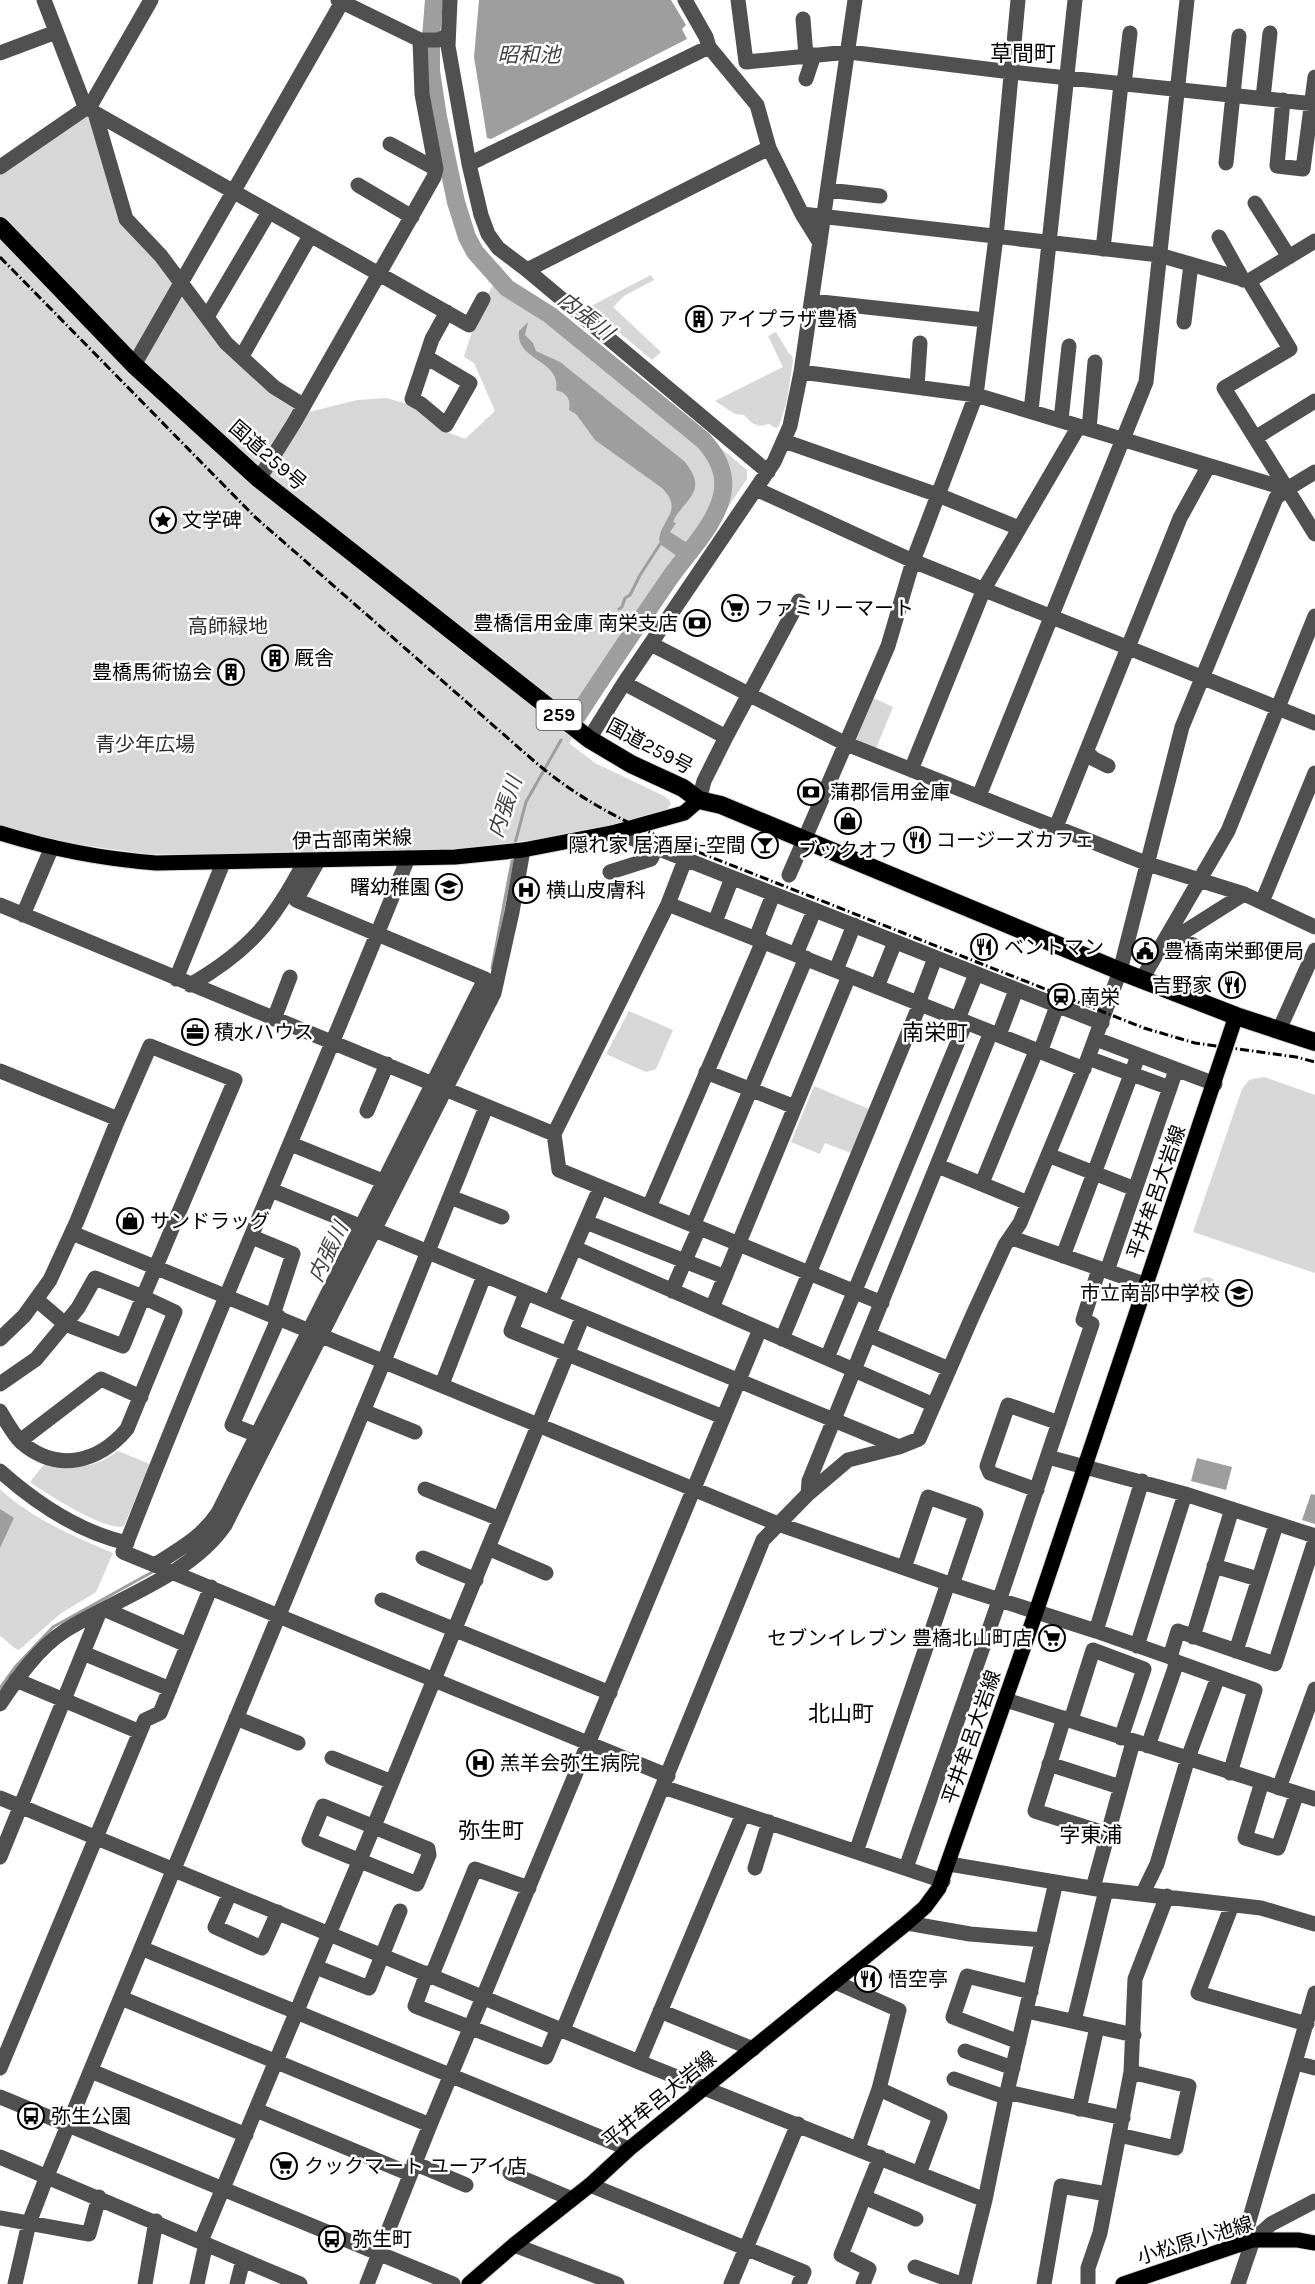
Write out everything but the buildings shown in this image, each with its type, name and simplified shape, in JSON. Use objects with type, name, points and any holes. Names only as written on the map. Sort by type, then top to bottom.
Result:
[{"type":"highway","name":"国道259号","points":[[0,226],[134,365],[259,479],[589,739],[631,764],[682,788],[699,800],[721,805],[1120,971],[1236,1016],[1315,1042]]},
{"type":"main road","name":"伊古部南栄線","points":[[0,833],[52,848],[119,860],[156,863],[455,857],[517,851],[616,832],[684,813],[699,800]]},
{"type":"main road","name":"平井牟呂大岩線","points":[[469,2284],[590,2185],[629,2149],[907,1923],[933,1897],[943,1881],[1147,1285],[1236,1016]]},
{"type":"main road","name":"小松原小池線","points":[[1123,2284],[1253,2240],[1298,2240],[1315,2243]]},
{"type":"street","points":[[44,0],[84,104],[92,111],[469,325],[483,299]]},
{"type":"street","points":[[151,0],[92,111],[126,219],[182,282],[226,343],[274,387],[303,405]]},
{"type":"street","points":[[259,479],[434,177],[436,169],[422,94],[432,39],[449,7],[456,12],[462,0]]},
{"type":"street","points":[[685,0],[706,37],[709,47],[757,105],[769,148],[802,214],[820,243]]},
{"type":"street","points":[[738,0],[746,62],[849,52],[1011,72],[1313,104]]},
{"type":"street","points":[[589,739],[624,683],[768,472],[784,441],[795,409],[801,372],[855,0]]},
{"type":"street","points":[[789,875],[844,743],[888,646],[913,561],[976,395],[996,237],[1018,0]]},
{"type":"street","points":[[1031,411],[1075,0]]},
{"type":"street","points":[[979,796],[1146,382],[1187,0]]},
{"type":"street","points":[[134,365],[234,192],[340,1],[432,39]]},
{"type":"street","points":[[803,19],[810,56],[806,79]]},
{"type":"street","points":[[0,53],[56,32]]},
{"type":"street","points":[[1103,249],[1130,33]]},
{"type":"street","points":[[1263,98],[1270,33]]},
{"type":"street","points":[[1226,163],[1239,36]]},
{"type":"street","points":[[432,39],[469,164],[481,215],[488,234],[498,248],[768,472]]},
{"type":"street","points":[[469,164],[709,47]]},
{"type":"street","points":[[1283,100],[1277,166],[1303,169],[1315,76]]},
{"type":"street","points":[[0,166],[82,110],[92,111]]},
{"type":"street","points":[[390,144],[436,169]]},
{"type":"street","points":[[527,270],[769,148]]},
{"type":"street","points":[[358,185],[412,217]]},
{"type":"street","points":[[828,190],[880,196]]},
{"type":"street","points":[[1255,203],[1288,257]]},
{"type":"street","points":[[207,317],[269,212]]},
{"type":"street","points":[[802,214],[1159,255],[1246,280],[1315,241]]},
{"type":"street","points":[[242,356],[310,236]]},
{"type":"street","points":[[1219,237],[1290,349],[1224,388],[1287,489],[1310,516],[1315,534]]},
{"type":"street","points":[[1184,322],[1191,264]]},
{"type":"street","points":[[812,301],[986,320]]},
{"type":"street","points":[[426,357],[432,339],[447,312]]},
{"type":"street","points":[[917,387],[920,343]]},
{"type":"street","points":[[1061,420],[1069,346]]},
{"type":"street","points":[[911,770],[984,589],[1018,528],[1084,427],[1095,362]]},
{"type":"street","points":[[801,372],[976,395],[1287,489]]},
{"type":"street","points":[[1255,438],[1315,401]]},
{"type":"street","points":[[784,441],[938,495],[1018,528]]},
{"type":"street","points":[[1056,827],[1180,518],[1208,466]]},
{"type":"street","points":[[529,1888],[475,1869],[415,2006],[546,2057],[561,2029],[763,1540],[808,1494],[848,1460],[899,1447],[919,1439],[1005,1245],[1012,1238],[1028,1203],[1102,1023],[1120,971],[1182,727],[1276,498],[1315,472]]},
{"type":"street","points":[[756,489],[913,561],[1315,723]]},
{"type":"street","points":[[699,800],[704,781],[726,737],[799,601]]},
{"type":"street","points":[[1142,979],[1228,831],[1315,616]]},
{"type":"street","points":[[651,644],[844,743],[1148,864],[1244,894],[1315,927]]},
{"type":"street","points":[[624,683],[726,737]]},
{"type":"street","points":[[1086,752],[1108,766]]},
{"type":"street","points":[[1262,902],[1315,773]]},
{"type":"street","points":[[616,832],[1102,1023]]},
{"type":"street","points":[[23,915],[52,848]]},
{"type":"street","points":[[610,872],[651,859],[656,849]]},
{"type":"street","points":[[369,1229],[385,1182],[494,993],[512,912],[517,851]]},
{"type":"street","points":[[408,858],[226,1296],[123,1552],[589,1743],[665,1781],[743,1814],[943,1881]]},
{"type":"street","points":[[685,860],[668,904],[554,1134],[560,1170],[882,1303]]},
{"type":"street","points":[[0,1704],[37,1654],[65,1631],[172,1571],[203,1551],[215,1540],[225,1525],[316,1333],[439,1087],[485,979],[296,900],[312,861]]},
{"type":"street","points":[[190,985],[234,957],[251,942],[312,861]]},
{"type":"street","points":[[176,979],[223,863]]},
{"type":"street","points":[[715,922],[732,878]]},
{"type":"street","points":[[1160,947],[1244,894]]},
{"type":"street","points":[[649,1208],[760,940],[773,895]]},
{"type":"street","points":[[668,904],[1039,1051],[1132,1074],[1170,1088]]},
{"type":"street","points":[[0,905],[554,1134]]},
{"type":"street","points":[[672,1291],[751,1091],[801,956],[814,911]]},
{"type":"street","points":[[712,1308],[795,1107],[843,973],[854,925]]},
{"type":"street","points":[[1175,937],[1209,952]]},
{"type":"street","points":[[877,987],[895,942]]},
{"type":"street","points":[[1279,1030],[1315,950]]},
{"type":"street","points":[[782,1339],[920,1004],[920,998],[935,958]]},
{"type":"street","points":[[827,1358],[855,1293],[962,1021],[976,974]]},
{"type":"street","points":[[273,1019],[290,977]]},
{"type":"street","points":[[808,1494],[809,1481],[938,1166],[1016,990]]},
{"type":"street","points":[[982,1183],[1057,1006]]},
{"type":"street","points":[[1096,1039],[1215,1084]]},
{"type":"street","points":[[3,1335],[24,1316],[50,1280],[150,1046],[235,1080],[123,1346],[65,1324],[37,1300]]},
{"type":"street","points":[[1063,1256],[1138,1056]]},
{"type":"street","points":[[367,1111],[387,1064]]},
{"type":"street","points":[[906,1868],[1092,1324],[1083,1320],[1135,1190],[1176,1070]]},
{"type":"street","points":[[0,1071],[118,1119]]},
{"type":"street","points":[[706,1072],[795,1107]]},
{"type":"street","points":[[15,2284],[28,2223],[384,1361],[486,1107]]},
{"type":"street","points":[[291,1144],[385,1182]]},
{"type":"street","points":[[1048,1155],[1135,1190]]},
{"type":"street","points":[[938,1166],[1028,1203]]},
{"type":"street","points":[[551,1302],[600,1188]]},
{"type":"street","points":[[271,1190],[551,1302],[899,1447]]},
{"type":"street","points":[[450,1197],[502,1217]]},
{"type":"street","points":[[586,1221],[725,1277]]},
{"type":"street","points":[[72,1233],[778,1524],[999,1601],[1096,1631],[1255,1690],[1230,1773]]},
{"type":"street","points":[[252,1237],[293,1254],[276,1316],[232,1425],[257,1435]]},
{"type":"street","points":[[1012,1238],[1147,1285]]},
{"type":"street","points":[[575,1248],[933,1405]]},
{"type":"street","points":[[442,1384],[484,1276]]},
{"type":"street","points":[[0,1384],[36,1359],[78,1308],[95,1278],[175,1312],[127,1429],[115,1443],[99,1453],[71,1462],[58,1461],[39,1454],[20,1441],[0,1411]]},
{"type":"street","points":[[526,1293],[511,1331],[723,1417]]},
{"type":"street","points":[[197,2284],[203,2242],[224,2189],[583,1316]]},
{"type":"street","points":[[367,2284],[430,2125],[760,1329]]},
{"type":"street","points":[[156,1564],[190,1544],[207,1529],[218,1514],[257,1435],[316,1333]]},
{"type":"street","points":[[869,1335],[949,1369]]},
{"type":"street","points":[[20,1441],[101,1379],[141,1397]]},
{"type":"street","points":[[1036,1490],[990,1473],[987,1466],[1008,1406],[1059,1423]]},
{"type":"street","points":[[363,1411],[415,1432]]},
{"type":"street","points":[[1048,1457],[1185,1494],[1315,1538],[1275,1664],[1178,1631],[1173,1660],[1134,1742],[1107,1834],[1074,2021]]},
{"type":"street","points":[[0,1471],[28,1496],[60,1515],[87,1530],[127,1543]]},
{"type":"street","points":[[1096,1631],[1142,1482]]},
{"type":"street","points":[[425,1489],[500,1519]]},
{"type":"street","points":[[1137,1646],[1185,1494]]},
{"type":"street","points":[[856,1852],[946,1589],[954,1579],[976,1514],[928,1497],[904,1568]]},
{"type":"street","points":[[1193,1637],[1233,1509]]},
{"type":"street","points":[[1236,1651],[1276,1525]]},
{"type":"street","points":[[489,1548],[546,1573]]},
{"type":"street","points":[[423,1558],[476,1580]]},
{"type":"street","points":[[1214,1566],[1258,1579]]},
{"type":"street","points":[[0,2068],[145,1720],[160,1713],[211,1587]]},
{"type":"street","points":[[382,1600],[609,1693]]},
{"type":"street","points":[[102,1610],[187,1645]]},
{"type":"street","points":[[0,1857],[102,1610]]},
{"type":"street","points":[[1107,1834],[1035,1811],[1049,1764],[1093,1650],[1144,1669],[1134,1742]]},
{"type":"street","points":[[83,1653],[170,1689]]},
{"type":"street","points":[[1143,1893],[1157,1864],[1188,1758],[1218,1677]]},
{"type":"street","points":[[16,1680],[140,1732]]},
{"type":"street","points":[[1279,1788],[1315,1689]]},
{"type":"street","points":[[1006,1700],[1315,1799]]},
{"type":"street","points":[[236,1718],[298,1743]]},
{"type":"street","points":[[332,1758],[392,1782]]},
{"type":"street","points":[[1049,1764],[1120,1786]]},
{"type":"street","points":[[1262,1782],[1245,1838],[1278,1848],[1297,1793]]},
{"type":"street","points":[[0,1798],[639,2062],[985,2200]]},
{"type":"street","points":[[323,1806],[374,1826],[428,1849],[429,1855],[417,1884],[309,1840],[323,1806]]},
{"type":"street","points":[[639,2062],[743,1814]]},
{"type":"street","points":[[755,1868],[769,1822]]},
{"type":"street","points":[[949,1864],[1099,1889],[1261,1908],[1315,1924]]},
{"type":"street","points":[[915,2267],[962,2284],[985,2200],[1006,2095],[1056,1882]]},
{"type":"street","points":[[230,1893],[215,1927],[262,1948],[278,1912]]},
{"type":"street","points":[[1088,2284],[1088,2268],[1100,2233],[1131,2072],[1135,1979],[1167,1896]]},
{"type":"street","points":[[1232,1905],[1198,1993],[1307,2024]]},
{"type":"street","points":[[316,1967],[369,1988],[400,1911]]},
{"type":"street","points":[[907,1923],[970,1934],[1042,1940]]},
{"type":"street","points":[[141,1948],[629,2149]]},
{"type":"street","points":[[1019,2042],[953,2017],[967,1976],[1031,1992]]},
{"type":"street","points":[[835,1982],[898,2010],[879,2089],[858,2148]]},
{"type":"street","points":[[1253,2240],[1247,2228],[1315,1993]]},
{"type":"street","points":[[121,1998],[430,2125]]},
{"type":"street","points":[[660,2011],[753,2049]]},
{"type":"street","points":[[1027,2011],[1134,2035]]},
{"type":"street","points":[[1079,2109],[1097,2027]]},
{"type":"street","points":[[965,2050],[1013,2068]]},
{"type":"street","points":[[1296,2063],[1315,2068]]},
{"type":"street","points":[[91,2071],[246,2135]]},
{"type":"street","points":[[1119,2135],[1176,2148],[1189,2086],[1131,2072]]},
{"type":"street","points":[[954,2079],[1006,2095],[1123,2118]]},
{"type":"street","points":[[879,2089],[940,2116],[919,2174]]},
{"type":"street","points":[[0,2097],[453,2284]]},
{"type":"street","points":[[256,2110],[412,2169],[466,2185]]},
{"type":"street","points":[[732,2284],[798,2124]]},
{"type":"street","points":[[0,2157],[300,2284]]},
{"type":"street","points":[[863,2284],[869,2269],[841,2255],[880,2157]]},
{"type":"street","points":[[510,2173],[572,2199]]},
{"type":"street","points":[[590,2185],[804,2272],[799,2284]]},
{"type":"street","points":[[1044,2284],[1061,2186],[1107,2194]]},
{"type":"street","points":[[0,2218],[89,2234],[99,2197]]},
{"type":"street","points":[[864,2197],[916,2219]]},
{"type":"street","points":[[1238,2284],[1253,2240],[1271,2224],[1315,2201]]},
{"type":"street","points":[[144,2284],[156,2222]]},
{"type":"street","points":[[514,2245],[617,2284]]},
{"type":"street","points":[[237,2284],[243,2260]]},
{"type":"green space","name":"高師緑地","points":[[87,112],[91,115],[124,220],[198,309],[309,412],[357,400],[387,398],[420,408],[447,432],[465,439],[495,411],[474,363],[464,357],[472,331],[469,328],[493,285],[552,321],[559,313],[747,470],[747,479],[569,743],[595,763],[664,796],[671,804],[665,812],[556,837],[461,849],[230,854],[145,854],[75,844],[71,846],[0,826],[0,171]]},
{"type":"green space","points":[[651,275],[654,280],[624,296],[613,307],[661,352],[652,360],[589,307]]},
{"type":"green space","points":[[776,332],[793,361],[787,401],[779,426],[776,428],[769,424],[759,426],[752,423],[744,415],[735,414],[715,401],[783,367],[768,336]]},
{"type":"green space","points":[[869,696],[893,707],[875,751],[849,740]]},
{"type":"green space","points":[[629,1011],[673,1030],[656,1069],[646,1072],[606,1054]]},
{"type":"green space","points":[[1264,1077],[1315,1095],[1315,1273],[1193,1232],[1242,1089],[1249,1080]]},
{"type":"green space","points":[[814,1086],[869,1109],[851,1153],[825,1143],[820,1154],[791,1142]]},
{"type":"green space","points":[[1207,1277],[1214,1280],[1217,1287],[1214,1294],[1207,1297],[1200,1294],[1197,1287],[1200,1280]]},
{"type":"green space","points":[[118,1451],[150,1464],[124,1526],[115,1526],[91,1518],[62,1503],[30,1482],[46,1462],[65,1466],[84,1466],[101,1461]]},
{"type":"green space","points":[[0,1489],[39,1518],[113,1553],[96,1592],[60,1614],[19,1650],[0,1636]]},
{"type":"water","name":"昭和池","points":[[479,0],[671,0],[686,25],[682,29],[687,39],[491,139],[487,138],[474,57]]},
{"type":"water","points":[[528,322],[525,335],[533,343],[536,351],[560,362],[684,461],[692,472],[695,489],[677,514],[673,522],[676,523],[670,532],[689,544],[678,557],[660,544],[659,539],[672,509],[668,496],[662,488],[595,440],[576,414],[569,410],[569,400],[563,393],[556,390],[556,380],[552,372],[524,349],[520,341],[519,331]]},
{"type":"water","points":[[1197,1458],[1232,1467],[1226,1490],[1191,1481]]},
{"type":"water","points":[[1311,1494],[1315,1495],[1315,1524],[1302,1520]]},
{"type":"water","points":[[0,1509],[14,1518],[0,1548]]},
{"type":"waterway","name":"内張川","points":[[434,0],[431,71],[438,117],[456,202],[467,237],[475,252],[507,288],[550,315],[703,440],[716,457],[723,475],[721,501],[709,525],[669,579],[577,716]]},
{"type":"waterway","points":[[619,609],[625,598],[630,595],[660,544]]},
{"type":"waterway","name":"内張川","points":[[514,847],[526,802],[561,740]]},
{"type":"waterway","name":"内張川","points":[[492,968],[513,856]]},
{"type":"waterway","name":"内張川","points":[[0,1688],[16,1666],[53,1627],[154,1571]]},
{"type":"railway","points":[[0,257],[255,517],[534,761],[594,804],[660,837],[1144,1028],[1195,1043],[1296,1057],[1315,1062]]},
{"type":"place","name":"アイプラザ豊橋","points":[[699,319]]},
{"type":"place","name":"文学碑","points":[[163,520]]},
{"type":"place","name":"ファミリーマート","points":[[735,608]]},
{"type":"place","name":"豊橋信用金庫 南栄支店","points":[[697,623]]},
{"type":"place","name":"厩舎","points":[[275,658]]},
{"type":"place","name":"豊橋馬術協会","points":[[231,672]]},
{"type":"place","name":"蒲郡信用金庫","points":[[811,792]]},
{"type":"place","name":"ブックオフ","points":[[848,821]]},
{"type":"place","name":"コージーズカフェ","points":[[917,840]]},
{"type":"place","name":"隠れ家 居酒屋i-空間","points":[[765,845]]},
{"type":"place","name":"曙幼稚園","points":[[449,887]]},
{"type":"place","name":"横山皮膚科","points":[[526,890]]},
{"type":"place","name":"ベントマン","points":[[984,947]]},
{"type":"place","name":"豊橋南栄郵便局","points":[[1145,951]]},
{"type":"place","name":"吉野家","points":[[1232,985]]},
{"type":"place","name":"南栄","points":[[1061,997]]},
{"type":"place","name":"積水ハウス","points":[[195,1032]]},
{"type":"place","name":"サンドラッグ","points":[[130,1221]]},
{"type":"place","name":"市立南部中学校","points":[[1239,1293]]},
{"type":"place","name":"セブンイレブン 豊橋北山町店","points":[[1052,1638]]},
{"type":"place","name":"羔羊会弥生病院","points":[[480,1763]]},
{"type":"place","name":"悟空亭","points":[[868,1979]]},
{"type":"place","name":"弥生公園","points":[[31,2116]]},
{"type":"place","name":"クックマート ユーアイ店","points":[[284,2166]]},
{"type":"place","name":"弥生町","points":[[332,2239]]},
{"type":"district","name":"草間町","points":[[1023,53]]},
{"type":"district","name":"南栄町","points":[[935,1032]]},
{"type":"district","name":"北山町","points":[[841,1713]]},
{"type":"district","name":"弥生町","points":[[491,1830]]},
{"type":"district","name":"字東浦","points":[[1091,1835]]},
{"type":"park label","name":"青少年広場","points":[[145,744]]}]
